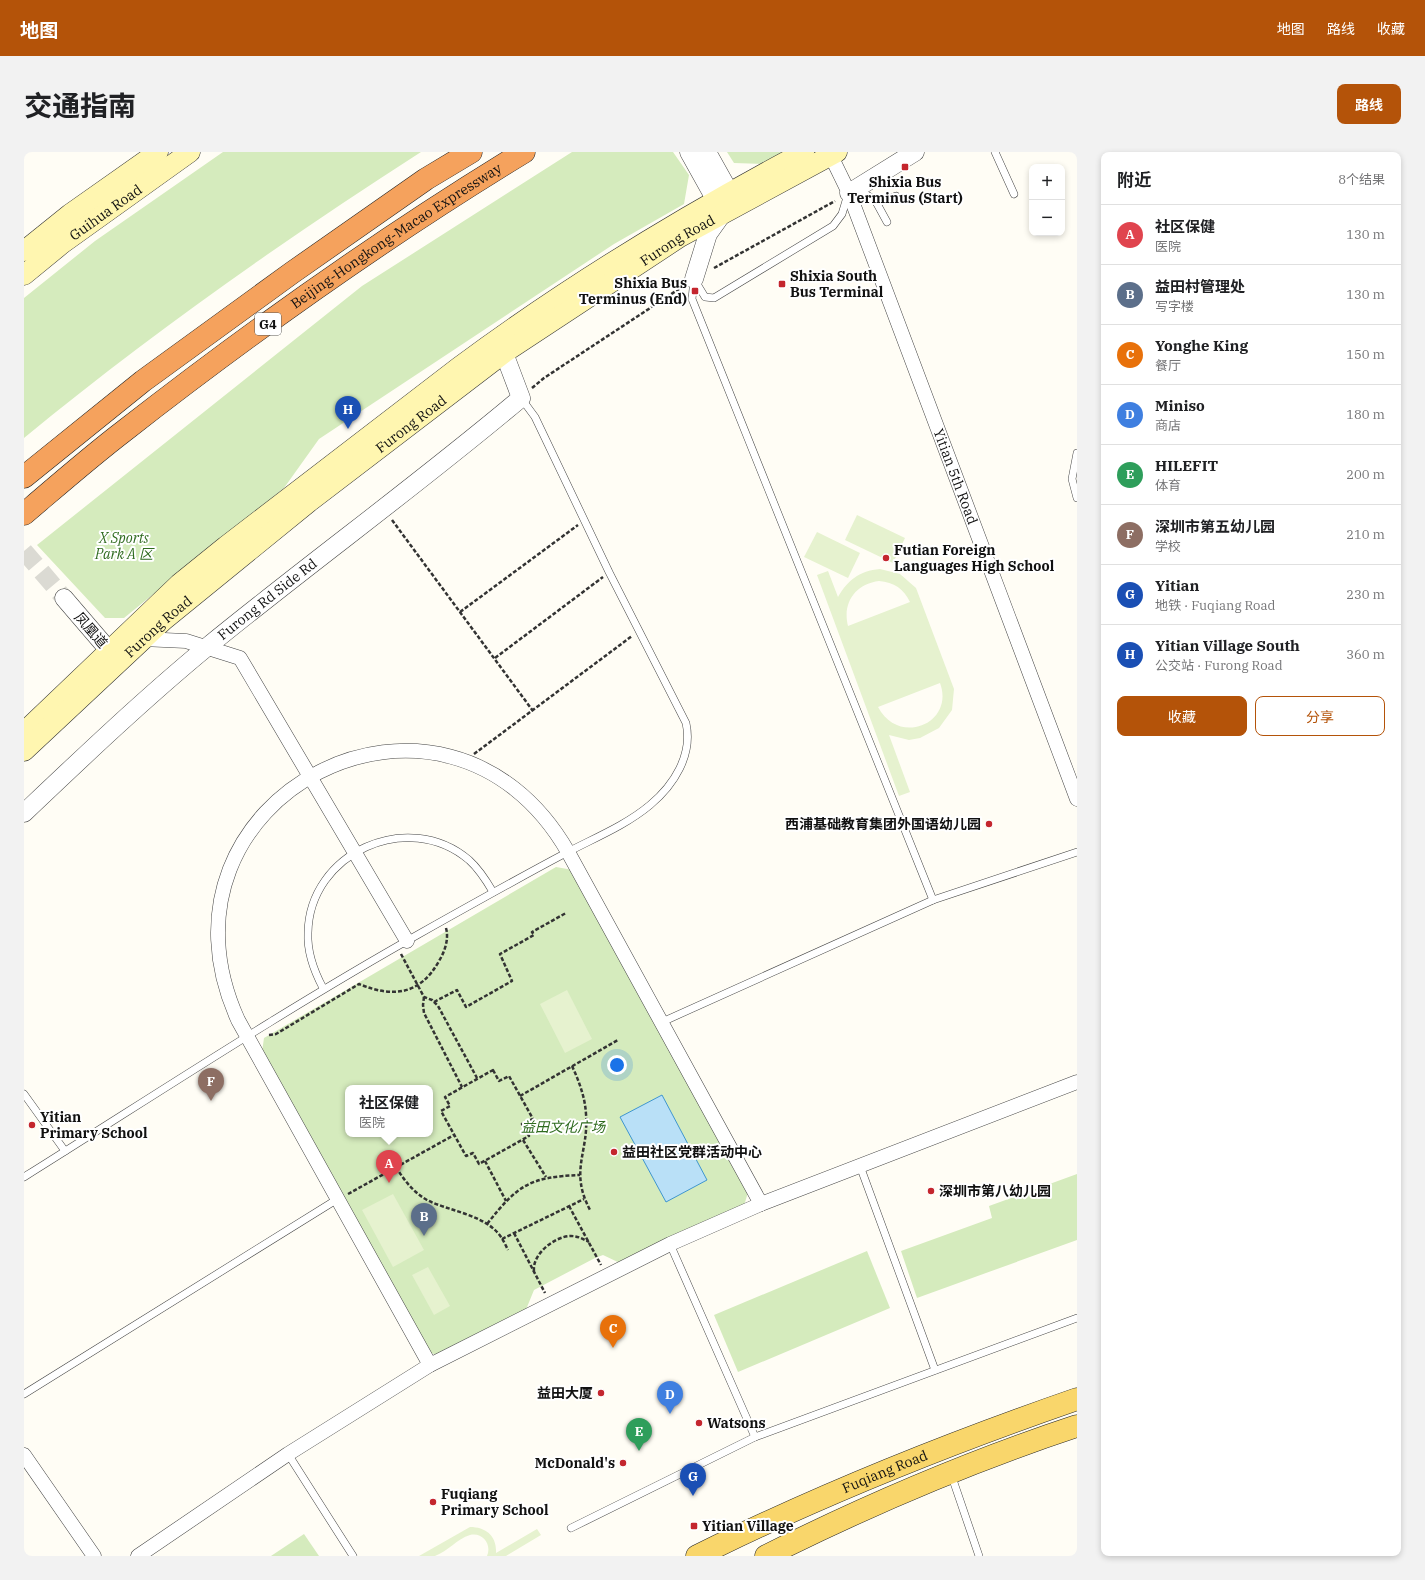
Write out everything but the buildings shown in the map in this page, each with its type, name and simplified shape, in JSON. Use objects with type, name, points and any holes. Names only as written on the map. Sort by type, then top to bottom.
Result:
[{"type":"highway","name":"Beijing-Hongkong-Macao Expressway","points":[[24,477],[142,381],[420,183],[470,152]]},
{"type":"highway","name":"Beijing-Hongkong-Macao Expressway","points":[[24,514],[124,431],[267,324],[389,238],[524,152]]},
{"type":"main road","name":"Guihua Road","points":[[24,250],[70,214],[158,152]]},
{"type":"main road","name":"Guihua Road","points":[[24,275],[63,243],[190,152]]},
{"type":"main road","name":"Furong Road","points":[[24,732],[113,656],[142,639],[303,506],[504,353],[680,237],[726,203],[804,152]]},
{"type":"main road","name":"Furong Road","points":[[24,751],[179,584],[226,546],[495,340],[663,231],[834,154]]},
{"type":"main road","name":"Fuqiang Road","points":[[698,1556],[831,1493],[938,1450],[1077,1399]]},
{"type":"main road","name":"Fuqiang Road","points":[[766,1556],[844,1519],[951,1474],[1077,1426]]},
{"type":"street","points":[[689,152],[726,203]]},
{"type":"street","points":[[707,152],[726,203]]},
{"type":"street","points":[[853,191],[915,152]]},
{"type":"street","name":"Yitian 5th Road","points":[[834,154],[853,191],[1071,764],[1077,799]]},
{"type":"street","points":[[694,279],[708,234],[726,203]]},
{"type":"street","points":[[504,353],[521,398]]},
{"type":"street","name":"Furong Rd Side Rd","points":[[24,813],[87,753],[207,647],[456,453],[521,398]]},
{"type":"street","name":"凤凰道","points":[[64,598],[113,656]]},
{"type":"street","points":[[142,639],[186,641],[240,658],[354,852],[402,943]]},
{"type":"street","points":[[430,1366],[247,1036],[230,1003],[220,967],[218,930],[223,893],[235,858],[254,826],[280,798],[310,776],[352,758],[374,753],[420,751],[465,761],[501,778],[533,803],[550,823],[568,852],[761,1204]]},
{"type":"street","points":[[138,1556],[288,1454],[430,1366],[550,1304],[670,1244],[761,1204],[1077,1082]]},
{"type":"street","points":[[24,1455],[94,1556]]},
{"type":"lane","points":[[995,152],[1014,194]]},
{"type":"lane","points":[[694,279],[705,297],[714,298],[832,226],[842,214],[853,191],[875,200],[887,222]]},
{"type":"lane","points":[[877,204],[896,196]]},
{"type":"lane","points":[[694,279],[692,299],[933,900]]},
{"type":"lane","points":[[24,1177],[323,988],[493,892],[636,815],[650,805],[670,785],[679,771],[684,758],[689,734],[686,723],[609,572],[536,417],[521,398]]},
{"type":"lane","points":[[1077,453],[1072,479],[1077,498]]},
{"type":"lane","points":[[323,988],[314,971],[309,952],[308,933],[310,914],[316,895],[326,878],[339,864],[354,852],[373,843],[393,838],[413,837],[433,841],[452,849],[469,860],[483,875],[493,892]]},
{"type":"lane","points":[[662,1022],[933,900],[1077,852]]},
{"type":"lane","points":[[24,1094],[65,1151]]},
{"type":"lane","points":[[860,1166],[935,1370]]},
{"type":"lane","points":[[24,1394],[337,1200]]},
{"type":"lane","points":[[670,1244],[755,1437]]},
{"type":"lane","points":[[571,1528],[755,1437],[1077,1318]]},
{"type":"lane","points":[[288,1454],[353,1556]]},
{"type":"lane","points":[[951,1474],[980,1556]]},
{"type":"path","points":[[384,509],[533,711]]},
{"type":"path","points":[[460,612],[584,520]]},
{"type":"path","points":[[495,658],[609,572]]},
{"type":"path","points":[[465,761],[639,630]]},
{"type":"path","points":[[434,1002],[457,990],[466,1007],[512,981],[500,954],[534,935],[532,932],[566,913]]},
{"type":"path","points":[[266,1036],[276,1034],[359,984],[391,992],[410,990],[418,985],[429,976],[441,958],[447,934],[443,920]]},
{"type":"path","points":[[402,943],[424,997],[424,1013],[462,1087]]},
{"type":"path","points":[[424,997],[434,1002],[477,1078]]},
{"type":"path","points":[[520,1096],[618,1040]]},
{"type":"path","points":[[572,1066],[580,1082],[586,1114],[580,1175],[584,1198],[590,1210]]},
{"type":"path","points":[[493,1070],[499,1081],[509,1076],[532,1118],[522,1124],[529,1136],[479,1164],[473,1153],[466,1156],[441,1111],[450,1106],[445,1096],[477,1078],[493,1070]]},
{"type":"path","points":[[337,1200],[454,1135]]},
{"type":"path","points":[[523,1140],[546,1177]]},
{"type":"path","points":[[485,1161],[506,1200]]},
{"type":"path","points":[[396,1167],[410,1187],[428,1200],[487,1224],[498,1232],[508,1250]]},
{"type":"path","points":[[487,1224],[506,1200],[515,1192],[546,1177],[580,1175]]},
{"type":"path","points":[[502,1239],[584,1198]]},
{"type":"path","points":[[569,1206],[607,1276]]},
{"type":"path","points":[[514,1233],[550,1304]]},
{"type":"path","points":[[534,1273],[533,1266],[539,1254],[556,1241],[570,1236],[582,1239],[589,1243]]},
{"type":"green space","points":[[223,152],[421,152],[319,219],[218,289],[120,362],[24,438],[24,298],[95,241]]},
{"type":"green space","name":"X Sports Park A 区","points":[[572,152],[673,152],[689,175],[684,204],[614,244],[319,439],[284,488],[124,618],[105,618],[37,545],[362,286]]},
{"type":"green space","points":[[727,152],[788,152],[766,164],[734,163]]},
{"type":"green space","points":[[857,515],[905,538],[893,563],[845,540]]},
{"type":"green space","points":[[817,532],[860,553],[848,578],[804,557]]},
{"type":"green space","points":[[880,569],[900,574],[916,588],[954,689],[952,710],[939,728],[920,738],[909,740],[889,735],[910,792],[899,796],[817,575],[828,571],[838,597],[850,581],[855,577]],"holes":[[[879,581],[898,587],[905,593],[910,602],[848,626],[847,609],[853,596],[864,586]],[[940,683],[943,697],[940,709],[933,719],[922,725],[911,728],[899,726],[887,719],[878,707]]]},
{"type":"green space","name":"益田文化广场","points":[[556,867],[573,870],[749,1189],[743,1209],[622,1264],[603,1255],[595,1258],[534,1290],[525,1312],[441,1355],[434,1354],[424,1350],[261,1059],[264,1038]]},
{"type":"green space","points":[[567,990],[592,1039],[565,1053],[540,1004]]},
{"type":"green space","points":[[1077,1174],[1077,1240],[917,1298],[901,1251],[992,1218],[989,1206]]},
{"type":"green space","points":[[393,1194],[424,1250],[393,1267],[362,1210]]},
{"type":"green space","points":[[867,1251],[890,1308],[738,1372],[714,1315]]},
{"type":"green space","points":[[428,1267],[450,1306],[434,1315],[412,1275]]},
{"type":"green space","points":[[470,1527],[476,1527],[486,1531],[492,1537],[495,1542],[496,1553],[537,1529],[541,1535],[506,1556],[487,1556],[488,1548],[485,1540],[479,1535],[470,1535],[435,1556],[419,1556]]},
{"type":"green space","points":[[304,1534],[319,1556],[271,1556]]},
{"type":"water","points":[[662,1095],[707,1180],[666,1202],[620,1117]]},
{"type":"tunnel","points":[[24,551],[64,598]]},
{"type":"place","name":"Shixia Bus Terminus (Start)","points":[[905,167]]},
{"type":"place","name":"Shixia South Bus Terminal","points":[[782,284]]},
{"type":"place","name":"Shixia Bus Terminus (End)","points":[[695,291]]},
{"type":"place","name":"Yitian Village South","points":[[348,429]]},
{"type":"place","name":"Futian Foreign Languages High School","points":[[886,558]]},
{"type":"place","name":"西浦基础教育集团外国语幼儿园","points":[[989,824]]},
{"type":"place","name":"深圳市第五幼儿园","points":[[211,1101]]},
{"type":"place","name":"Yitian Primary School","points":[[32,1125]]},
{"type":"place","name":"益田社区党群活动中心","points":[[614,1152]]},
{"type":"place","name":"社区保健","points":[[389,1183]]},
{"type":"place","name":"深圳市第八幼儿园","points":[[931,1191]]},
{"type":"place","name":"益田村管理处","points":[[424,1236]]},
{"type":"place","name":"Yonghe King","points":[[613,1348]]},
{"type":"place","name":"益田大厦","points":[[601,1393]]},
{"type":"place","name":"Miniso","points":[[670,1414]]},
{"type":"place","name":"Watsons","points":[[699,1423]]},
{"type":"place","name":"HILEFIT","points":[[639,1451]]},
{"type":"place","name":"McDonald's","points":[[623,1463]]},
{"type":"place","name":"Yitian","points":[[693,1496]]},
{"type":"place","name":"Fuqiang Primary School","points":[[433,1502]]},
{"type":"place","name":"Yitian Village","points":[[694,1526]]}]
